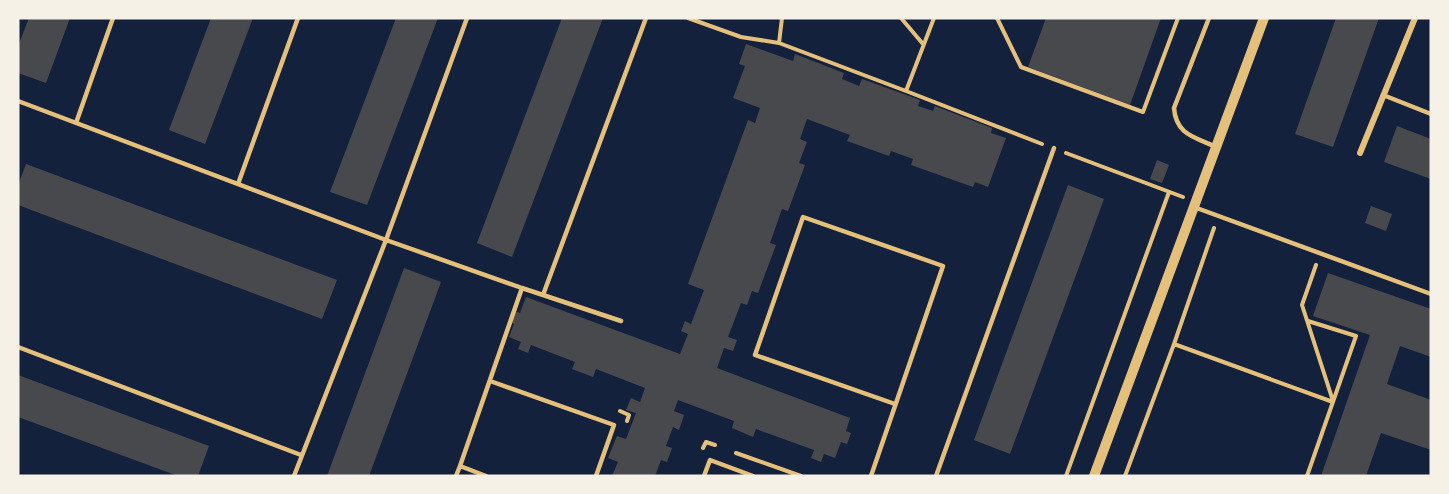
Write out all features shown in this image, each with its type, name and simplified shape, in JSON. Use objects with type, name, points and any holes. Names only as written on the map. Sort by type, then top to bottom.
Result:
[{"type":"street","points":[[1094,476],[1264,18]]},
{"type":"street","points":[[1360,153],[1415,18]]},
{"type":"lane","points":[[76,123],[113,18]]},
{"type":"lane","points":[[238,184],[298,18]]},
{"type":"lane","points":[[294,476],[386,240],[468,18]]},
{"type":"lane","points":[[543,295],[646,18]]},
{"type":"lane","points":[[1209,18],[1174,108],[1175,122],[1184,131],[1216,147]]},
{"type":"lane","points":[[1383,95],[1431,114]]},
{"type":"lane","points":[[18,101],[386,240],[621,321]]},
{"type":"lane","points":[[936,476],[1054,148]]},
{"type":"lane","points":[[1194,207],[1431,294]]},
{"type":"lane","points":[[871,476],[943,266],[803,217],[755,355],[895,404]]},
{"type":"lane","points":[[456,476],[522,288]]},
{"type":"lane","points":[[18,347],[302,455]]},
{"type":"lane","points":[[490,381],[614,425],[596,476]]},
{"type":"lane","points":[[704,476],[710,460],[753,476]]},
{"type":"lane","points":[[460,466],[486,476]]},
{"type":"path","points":[[688,18],[741,37],[779,43],[906,91],[934,18]]},
{"type":"path","points":[[779,43],[782,18]]},
{"type":"path","points":[[901,18],[923,44]]},
{"type":"path","points":[[997,18],[1021,67],[1143,112],[1178,18]]},
{"type":"path","points":[[1066,476],[1169,192]]},
{"type":"path","points":[[1125,476],[1218,216]]},
{"type":"path","points":[[1320,253],[1302,305],[1333,402]]},
{"type":"path","points":[[1307,476],[1356,336],[1308,321]]},
{"type":"path","points":[[1174,344],[1333,402]]},
{"type":"building","points":[[29,18],[70,18],[46,83],[18,73],[18,46]]},
{"type":"building","points":[[211,18],[253,18],[205,144],[169,130]]},
{"type":"building","points":[[396,18],[438,18],[367,205],[330,192]]},
{"type":"building","points":[[562,18],[603,18],[512,257],[477,243]]},
{"type":"building","points":[[1046,18],[1161,18],[1130,105],[1028,67]]},
{"type":"building","points":[[1336,18],[1379,18],[1333,147],[1295,134]]},
{"type":"building","points":[[746,44],[793,61],[795,54],[844,73],[842,79],[859,86],[862,79],[920,100],[918,106],[933,111],[935,106],[992,128],[991,133],[1006,138],[988,187],[975,182],[973,187],[911,165],[913,159],[891,151],[889,156],[847,141],[850,135],[807,119],[800,139],[807,142],[799,163],[805,165],[788,211],[782,209],[770,243],[776,245],[758,293],[752,291],[747,305],[741,303],[728,337],[737,340],[733,351],[724,348],[717,368],[850,418],[846,431],[851,433],[847,444],[841,442],[835,458],[824,454],[821,462],[811,458],[814,450],[756,429],[753,437],[732,428],[734,421],[678,400],[674,411],[684,415],[679,430],[673,427],[666,446],[672,448],[667,462],[661,460],[655,476],[612,476],[618,462],[608,458],[617,436],[626,439],[636,413],[626,410],[631,398],[640,402],[645,388],[596,369],[593,377],[572,369],[575,362],[531,345],[528,353],[518,349],[521,342],[509,337],[514,324],[510,322],[514,311],[520,313],[526,297],[680,354],[688,334],[681,331],[685,321],[691,324],[704,290],[688,284],[748,120],[755,123],[760,108],[733,98],[745,66],[739,64]]},
{"type":"building","points":[[1397,126],[1431,139],[1431,179],[1384,162]]},
{"type":"building","points":[[1157,160],[1169,165],[1162,183],[1150,179]]},
{"type":"building","points":[[26,164],[337,280],[322,319],[18,205],[18,185]]},
{"type":"building","points":[[1068,185],[1104,199],[1010,454],[974,440]]},
{"type":"building","points":[[1371,206],[1392,214],[1386,231],[1365,223]]},
{"type":"building","points":[[404,268],[441,282],[369,476],[327,476]]},
{"type":"building","points":[[1328,273],[1431,309],[1431,357],[1400,346],[1387,384],[1431,400],[1431,450],[1381,433],[1366,476],[1321,476],[1370,335],[1313,316]]},
{"type":"building","points":[[18,375],[209,446],[198,476],[178,476],[18,417]]}]
